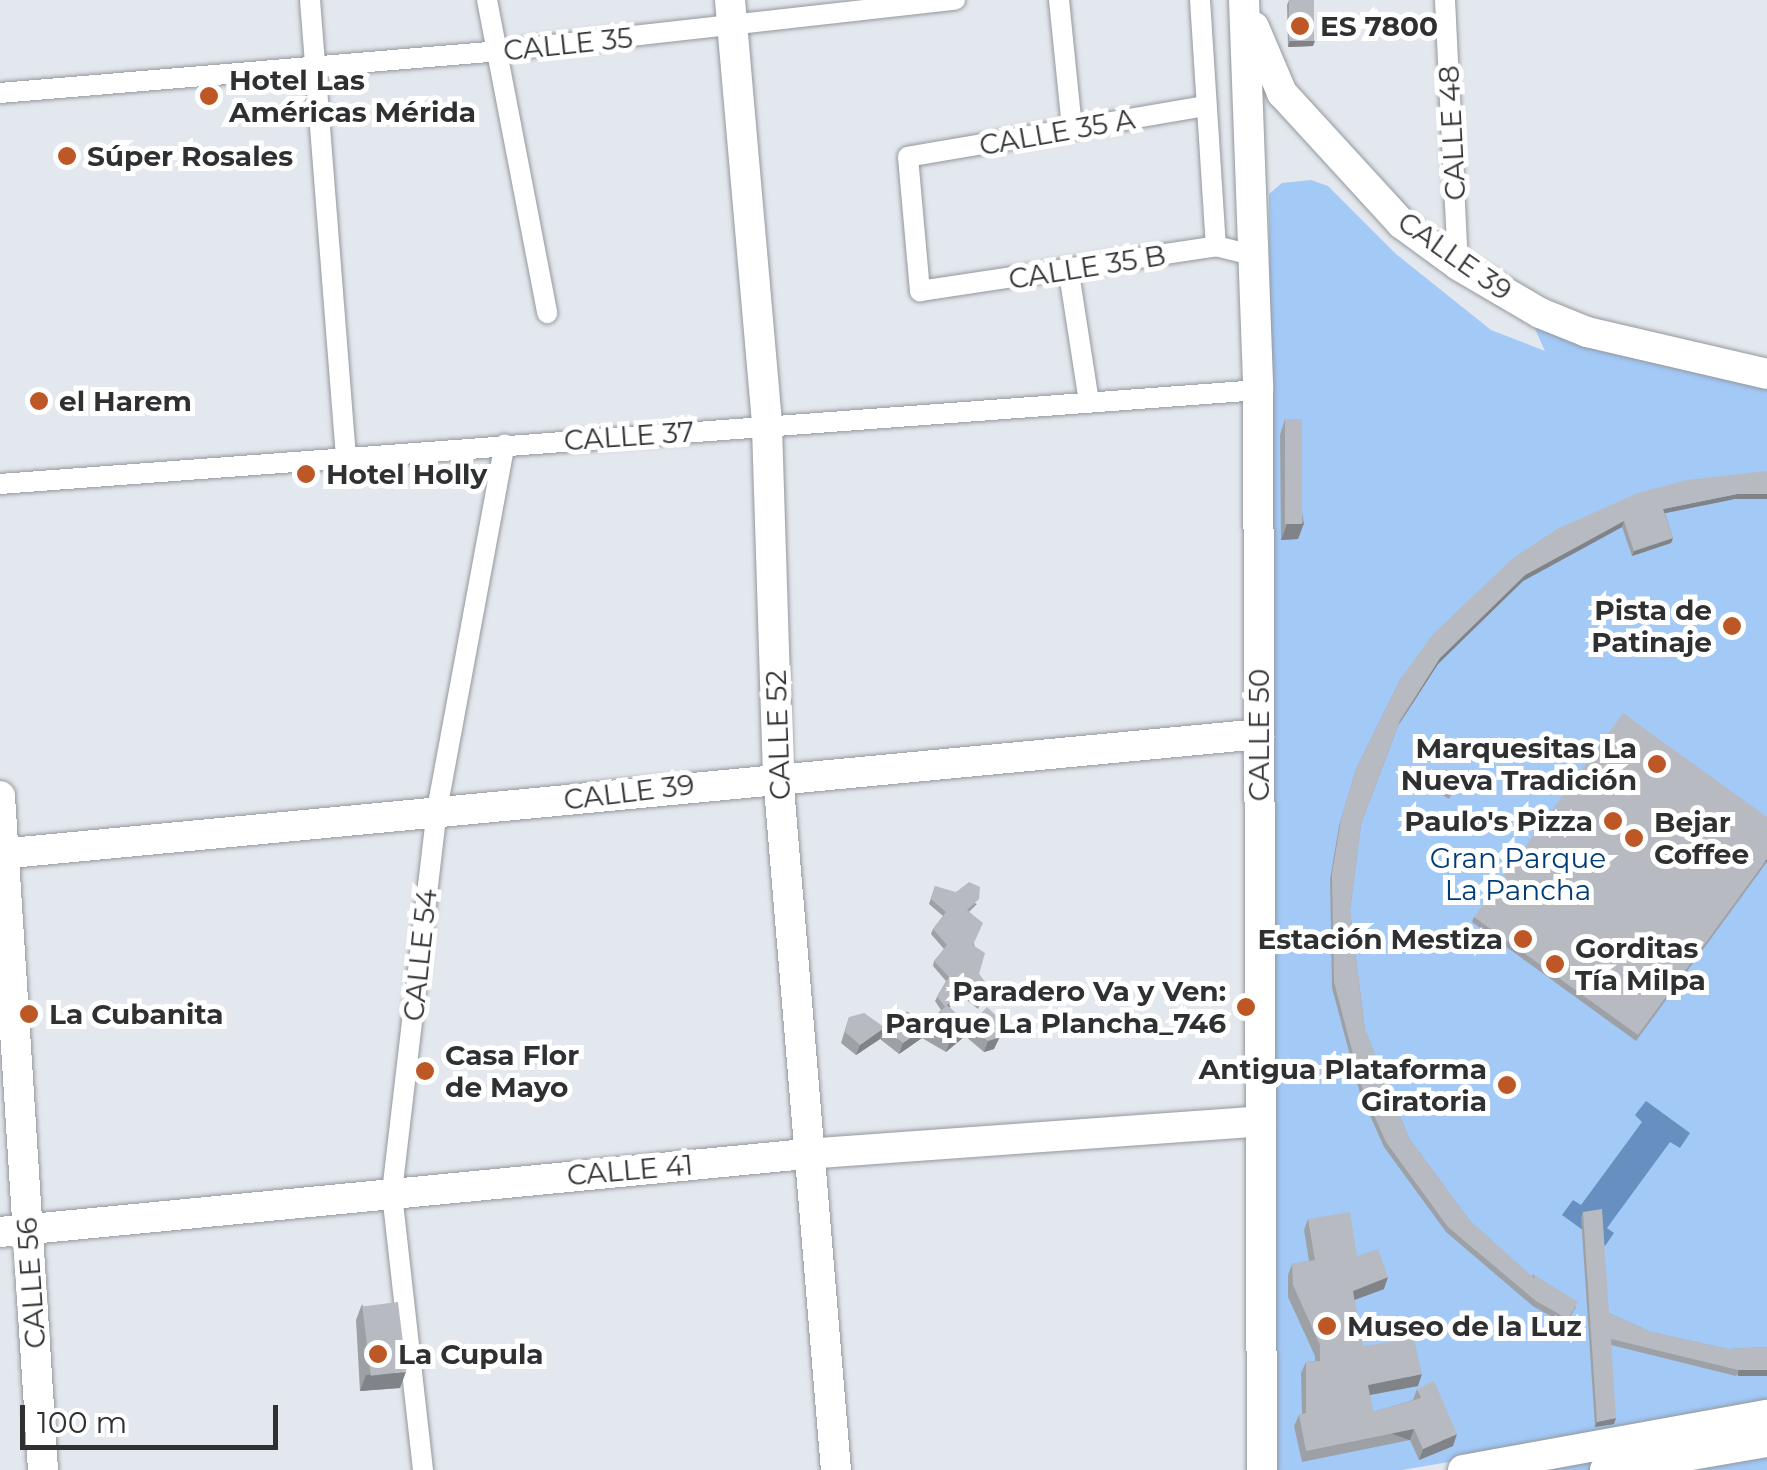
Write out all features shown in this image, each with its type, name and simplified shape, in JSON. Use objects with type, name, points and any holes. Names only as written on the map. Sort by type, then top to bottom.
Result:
[{"type":"main road","name":"CALLE 39","points":[[1244,0],[1282,93],[1402,224],[1458,266],[1540,314],[1587,332],[1767,374]]},
{"type":"main road","name":"CALLE 50","points":[[1244,0],[1258,390],[1262,1470]]},
{"type":"main road","name":"CALLE 52","points":[[732,14],[767,427],[778,776],[806,1154],[836,1470]]},
{"type":"main road","name":"CALLE 39","points":[[2,853],[436,815],[778,776],[1259,734]]},
{"type":"main road","name":"CALLE 56","points":[[0,796],[14,1232],[43,1470]]},
{"type":"main road","name":"CALLE 41","points":[[14,1232],[806,1154],[1260,1121]]},
{"type":"main road","points":[[1463,1470],[1521,1465],[1767,1416]]},
{"type":"main road","points":[[1605,1470],[1767,1442]]},
{"type":"street","points":[[310,0],[346,458]]},
{"type":"street","points":[[487,0],[547,312]]},
{"type":"street","name":"CALLE 35","points":[[0,93],[498,52],[732,14],[955,0]]},
{"type":"street","points":[[1059,0],[1072,128]]},
{"type":"street","points":[[1200,0],[1216,246]]},
{"type":"street","name":"CALLE 48","points":[[1446,0],[1458,266]]},
{"type":"street","name":"CALLE 35 A","points":[[920,290],[908,157],[1205,106]]},
{"type":"street","name":"CALLE 35 B","points":[[920,290],[1069,273],[1216,246],[1253,255]]},
{"type":"street","points":[[1069,273],[1088,402]]},
{"type":"street","name":"CALLE 37","points":[[0,484],[1258,390]]},
{"type":"street","name":"CALLE 54","points":[[422,1470],[392,1192],[436,815],[505,444]]},
{"type":"green space","name":"Gran Parque La Pancha","points":[[1311,180],[1328,186],[1396,254],[1491,330],[1545,351],[1529,316],[1767,381],[1767,1470],[1527,1470],[1525,1449],[1402,1470],[1276,1470],[1269,194],[1282,183]]},
{"type":"shaded area","points":[[1646,1101],[1690,1133],[1680,1148],[1670,1142],[1607,1228],[1614,1233],[1605,1246],[1562,1215],[1573,1200],[1581,1205],[1642,1122],[1635,1115]]},
{"type":"building","name":"ES 7800","points":[[1289,0],[1314,0],[1314,41],[1289,41]]},
{"type":"building","points":[[1285,419],[1302,419],[1302,524],[1285,524]]},
{"type":"building","points":[[1767,471],[1767,494],[1737,494],[1663,509],[1673,538],[1634,551],[1624,521],[1525,575],[1440,658],[1400,720],[1361,824],[1350,911],[1365,1030],[1409,1138],[1470,1221],[1535,1279],[1533,1274],[1578,1302],[1568,1319],[1536,1301],[1448,1227],[1386,1142],[1362,1088],[1334,982],[1332,874],[1341,820],[1356,769],[1401,678],[1433,634],[1513,558],[1557,529],[1638,493],[1687,480]]},
{"type":"building","points":[[1623,713],[1767,817],[1767,859],[1638,1035],[1474,917]]},
{"type":"building","points":[[1446,769],[1460,777],[1450,793],[1436,785]]},
{"type":"building","points":[[969,882],[980,887],[979,899],[967,910],[983,923],[973,945],[985,953],[979,974],[988,986],[980,1004],[964,990],[945,1007],[937,996],[949,977],[934,961],[947,945],[933,929],[946,912],[931,899],[935,886],[956,892]]},
{"type":"building","points":[[947,1005],[969,1025],[950,1041],[926,1027],[903,1043],[884,1028],[860,1045],[845,1032],[849,1017],[864,1013],[884,1027],[907,1011],[926,1025]]},
{"type":"building","points":[[987,1007],[1005,1024],[998,1038],[988,1041],[969,1026]]},
{"type":"building","points":[[1602,1209],[1609,1313],[1651,1332],[1728,1349],[1767,1347],[1767,1370],[1738,1370],[1611,1339],[1616,1418],[1597,1422],[1583,1212]]},
{"type":"building","name":"Museo de la Luz","points":[[1350,1212],[1357,1256],[1378,1249],[1388,1277],[1353,1291],[1363,1346],[1414,1339],[1422,1374],[1368,1385],[1373,1412],[1421,1398],[1417,1389],[1434,1381],[1457,1434],[1423,1449],[1414,1429],[1306,1451],[1299,1415],[1306,1413],[1306,1362],[1320,1361],[1320,1345],[1293,1285],[1292,1264],[1315,1260],[1308,1219]]},
{"type":"building","points":[[398,1302],[407,1371],[371,1376],[362,1306]]},
{"type":"place","name":"ES 7800","points":[[1300,26]]},
{"type":"place","name":"Hotel Las Américas Mérida","points":[[209,96]]},
{"type":"place","name":"Súper Rosales","points":[[67,156]]},
{"type":"place","name":"el Harem","points":[[39,401]]},
{"type":"place","name":"Hotel Holly","points":[[306,474]]},
{"type":"place","name":"Pista de Patinaje","points":[[1732,626]]},
{"type":"place","name":"Marquesitas La Nueva Tradición","points":[[1657,764]]},
{"type":"place","name":"Paulo's Pizza","points":[[1613,821]]},
{"type":"place","name":"Bejar Coffee","points":[[1634,838]]},
{"type":"place","name":"Estación Mestiza","points":[[1523,939]]},
{"type":"place","name":"Gorditas Tía Milpa","points":[[1555,964]]},
{"type":"place","name":"Paradero Va y Ven: Parque La Plancha_746","points":[[1246,1007]]},
{"type":"place","name":"La Cubanita","points":[[29,1014]]},
{"type":"place","name":"Casa Flor de Mayo","points":[[425,1071]]},
{"type":"place","name":"Antigua Plataforma Giratoria","points":[[1507,1085]]},
{"type":"place","name":"Museo de la Luz","points":[[1327,1326]]},
{"type":"place","name":"La Cupula","points":[[378,1354]]}]
